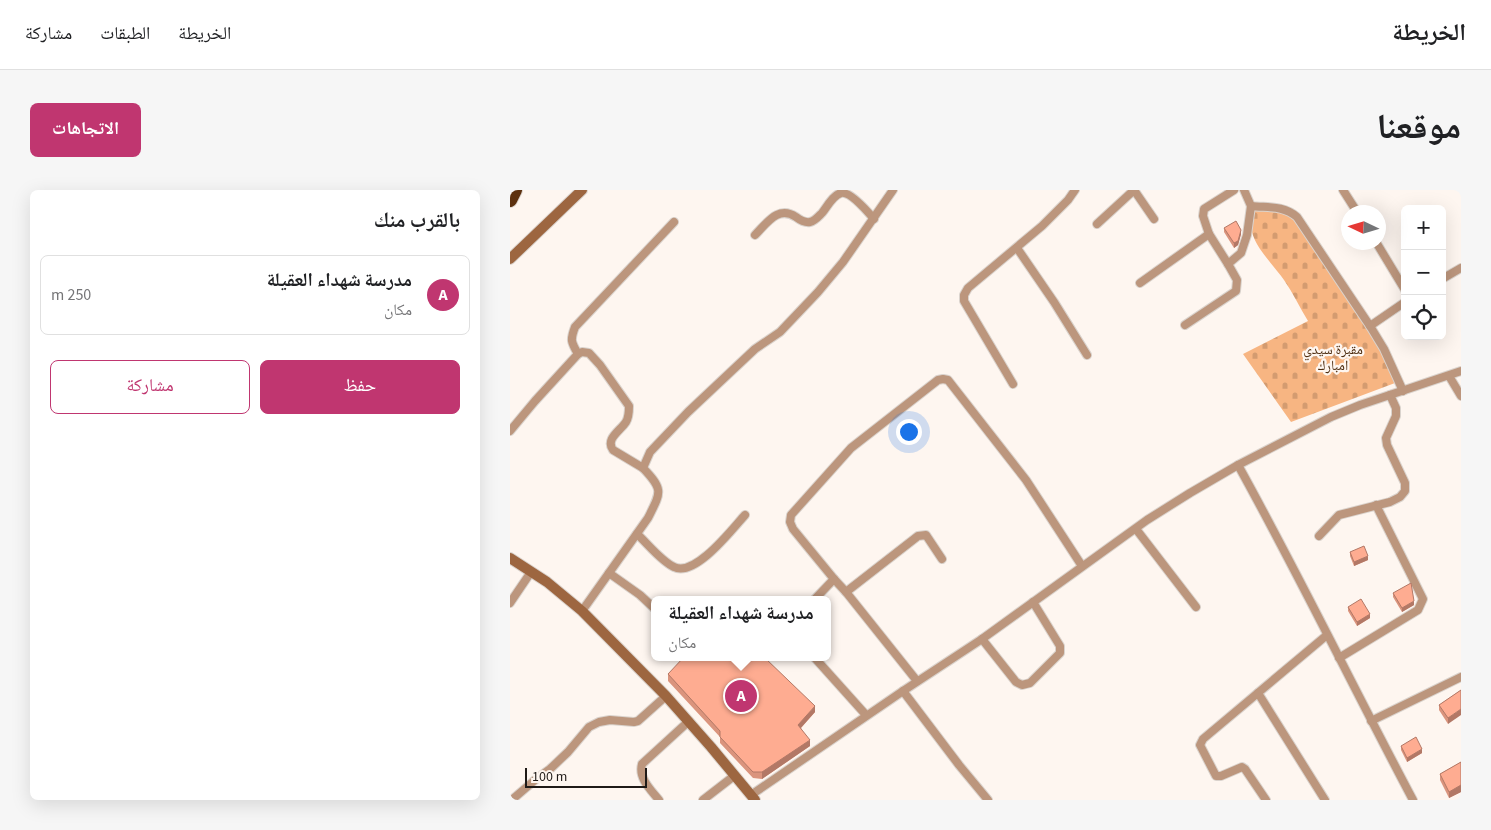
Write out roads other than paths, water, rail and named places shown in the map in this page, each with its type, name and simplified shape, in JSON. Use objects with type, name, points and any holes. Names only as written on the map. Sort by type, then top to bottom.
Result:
[{"type":"highway","points":[[510,200],[515,190]]},
{"type":"street","points":[[510,259],[582,190]]},
{"type":"street","points":[[643,468],[650,452],[688,412],[755,349],[780,332],[818,292],[844,262],[893,190]]},
{"type":"street","points":[[1013,384],[964,301],[964,295],[968,288],[1042,226],[1068,200],[1075,190]]},
{"type":"street","points":[[1097,224],[1134,190],[1154,219]]},
{"type":"street","points":[[1185,325],[1236,290],[1237,280],[1209,234],[1203,216],[1204,209],[1234,190]]},
{"type":"street","points":[[1228,264],[1241,253],[1247,235],[1251,206],[1244,190]]},
{"type":"street","points":[[1343,190],[1353,205]]},
{"type":"street","points":[[755,235],[770,220],[784,212],[802,221],[810,222],[818,218],[836,196],[841,193],[846,193],[853,198],[874,219]]},
{"type":"street","points":[[1251,206],[1290,210],[1298,217],[1384,349],[1403,391]]},
{"type":"street","points":[[578,354],[571,342],[571,336],[575,327],[674,222]]},
{"type":"street","points":[[1140,283],[1209,234]]},
{"type":"street","points":[[1017,248],[1087,355]]},
{"type":"street","points":[[1381,250],[1401,283]]},
{"type":"street","points":[[1446,277],[1461,268]]},
{"type":"street","points":[[1370,326],[1401,305]]},
{"type":"street","points":[[510,431],[578,354],[586,352],[592,355],[629,406],[627,420],[611,441],[610,446],[613,450],[643,468],[656,482],[658,491],[656,502],[648,518],[582,611]]},
{"type":"street","points":[[510,558],[547,582],[582,611],[689,721],[753,797],[866,715],[982,639],[1082,566],[1190,493],[1238,465],[1331,417],[1461,371]]},
{"type":"street","points":[[1448,376],[1461,396]]},
{"type":"street","points":[[917,682],[846,592],[793,529],[790,522],[791,514],[851,448],[938,380],[943,378],[953,385],[1026,480],[1082,566]]},
{"type":"street","points":[[1319,536],[1339,515],[1376,506],[1400,497],[1405,491],[1405,483],[1387,445],[1387,434],[1396,416],[1396,408],[1390,395]]},
{"type":"street","points":[[1238,465],[1274,530],[1413,800]]},
{"type":"street","points":[[1339,658],[1418,610],[1423,599],[1376,506]]},
{"type":"street","points":[[636,534],[667,563],[676,569],[686,569],[715,549],[746,515]]},
{"type":"street","points":[[1136,529],[1196,607]]},
{"type":"street","points":[[846,592],[923,534],[926,535],[942,559]]},
{"type":"street","points":[[510,603],[531,572]]},
{"type":"street","points":[[609,573],[651,605]]},
{"type":"street","points":[[818,596],[834,579]]},
{"type":"street","points":[[982,639],[1016,682],[1022,685],[1030,683],[1060,653],[1060,646],[1033,602]]},
{"type":"street","points":[[1266,800],[1245,769],[1242,768],[1216,776],[1200,745],[1203,739],[1327,635]]},
{"type":"street","points":[[818,661],[866,715]]},
{"type":"street","points":[[1371,721],[1461,677]]},
{"type":"street","points":[[903,691],[988,800]]},
{"type":"street","points":[[1258,693],[1325,800]]},
{"type":"street","points":[[513,797],[550,769],[589,728],[598,722],[610,720],[638,721],[666,696]]},
{"type":"street","points":[[659,800],[641,773],[642,764],[689,721]]},
{"type":"street","points":[[703,800],[734,776]]},
{"type":"place","name":"مدرسة شهداء العقيلة","points":[[741,696]]},
{"type":"park label","name":"مقبرة سيدي امبارك","points":[[1333,358]]}]
